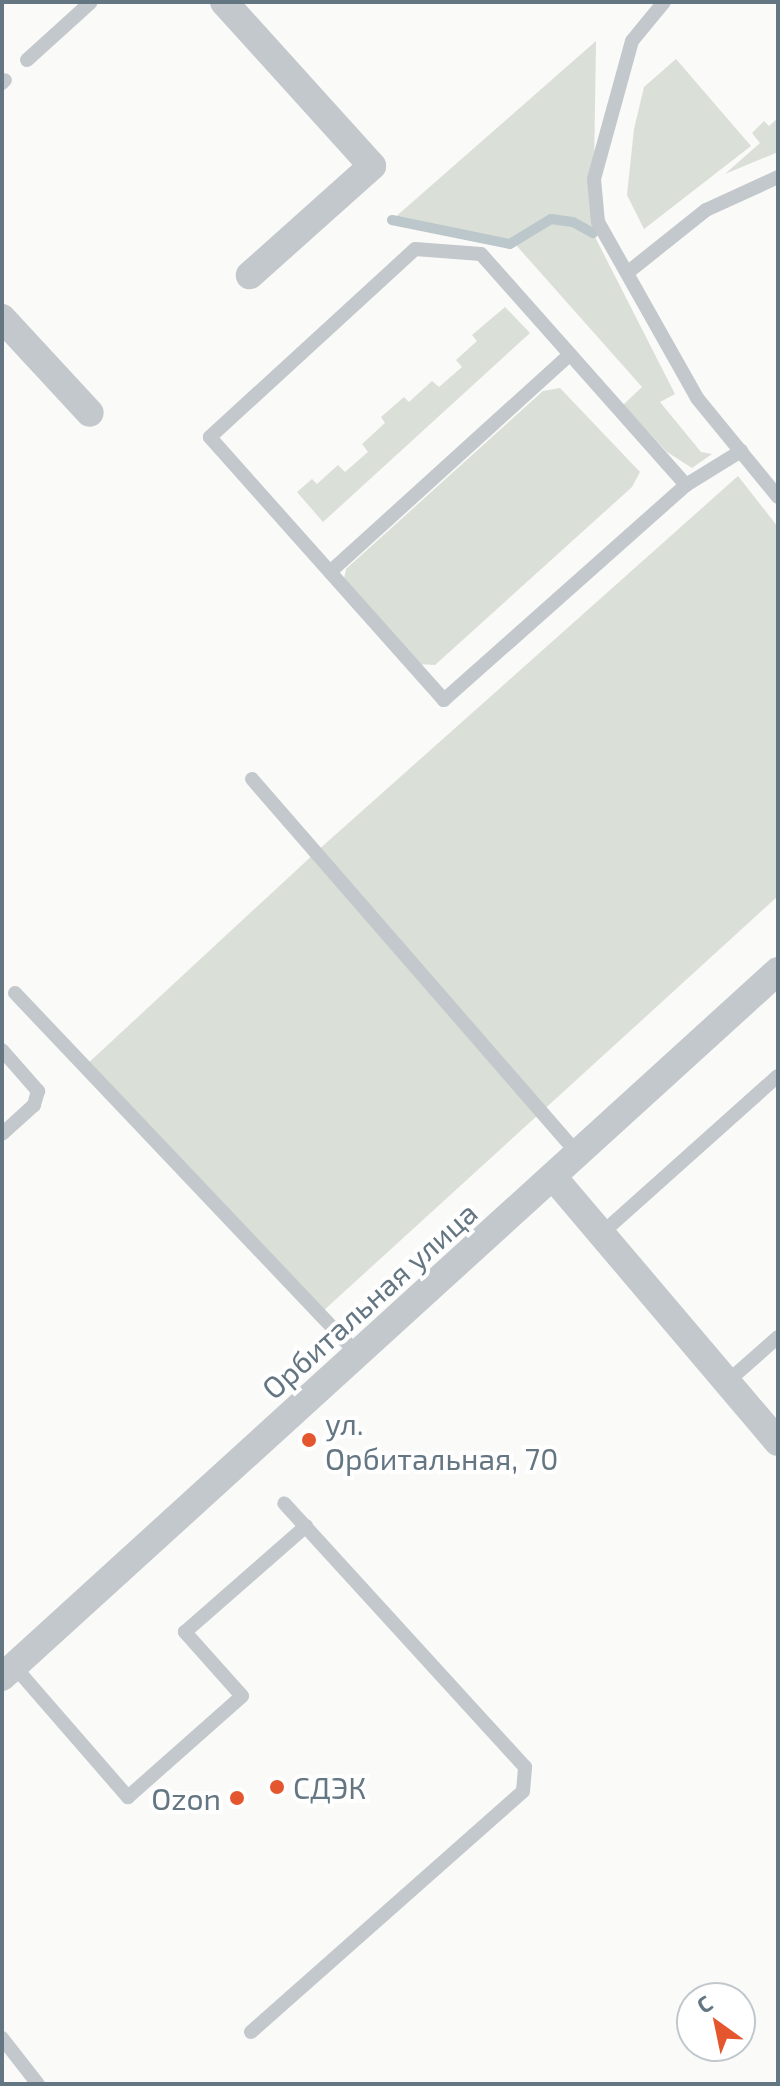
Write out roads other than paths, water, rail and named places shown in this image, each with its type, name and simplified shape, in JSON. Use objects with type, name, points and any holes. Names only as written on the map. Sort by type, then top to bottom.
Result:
[{"type":"street","points":[[224,2],[372,166],[250,275]]},
{"type":"street","points":[[2,318],[90,413]]},
{"type":"street","name":"Орбитальная улица","points":[[8,1672],[778,971]]},
{"type":"street","points":[[554,1178],[778,1442]]},
{"type":"lane","points":[[27,60],[91,2]]},
{"type":"lane","points":[[664,2],[632,41],[594,179],[598,222],[697,398],[778,497]]},
{"type":"lane","points":[[627,273],[706,210],[778,177]]},
{"type":"lane","points":[[686,485],[481,254],[415,249],[210,437],[444,700],[686,485],[741,451]]},
{"type":"lane","points":[[330,572],[570,354]]},
{"type":"lane","points":[[252,779],[579,1155]]},
{"type":"lane","points":[[15,993],[358,1355]]},
{"type":"lane","points":[[2,1050],[38,1091],[34,1105],[2,1134]]},
{"type":"lane","points":[[601,1234],[778,1076]]},
{"type":"lane","points":[[727,1382],[778,1337]]},
{"type":"lane","points":[[251,2032],[523,1791],[525,1767],[284,1503]]},
{"type":"lane","points":[[8,1672],[128,1797],[242,1696],[185,1632],[306,1526]]},
{"type":"lane","points":[[2,2038],[38,2084]]},
{"type":"waterway","points":[[392,220],[510,244],[551,219],[573,222],[593,233]]},
{"type":"place","name":"ул. Орбитальная, 70","points":[[309,1440]]},
{"type":"place","name":"СДЭК","points":[[277,1787]]},
{"type":"place","name":"Ozon","points":[[237,1798]]}]
